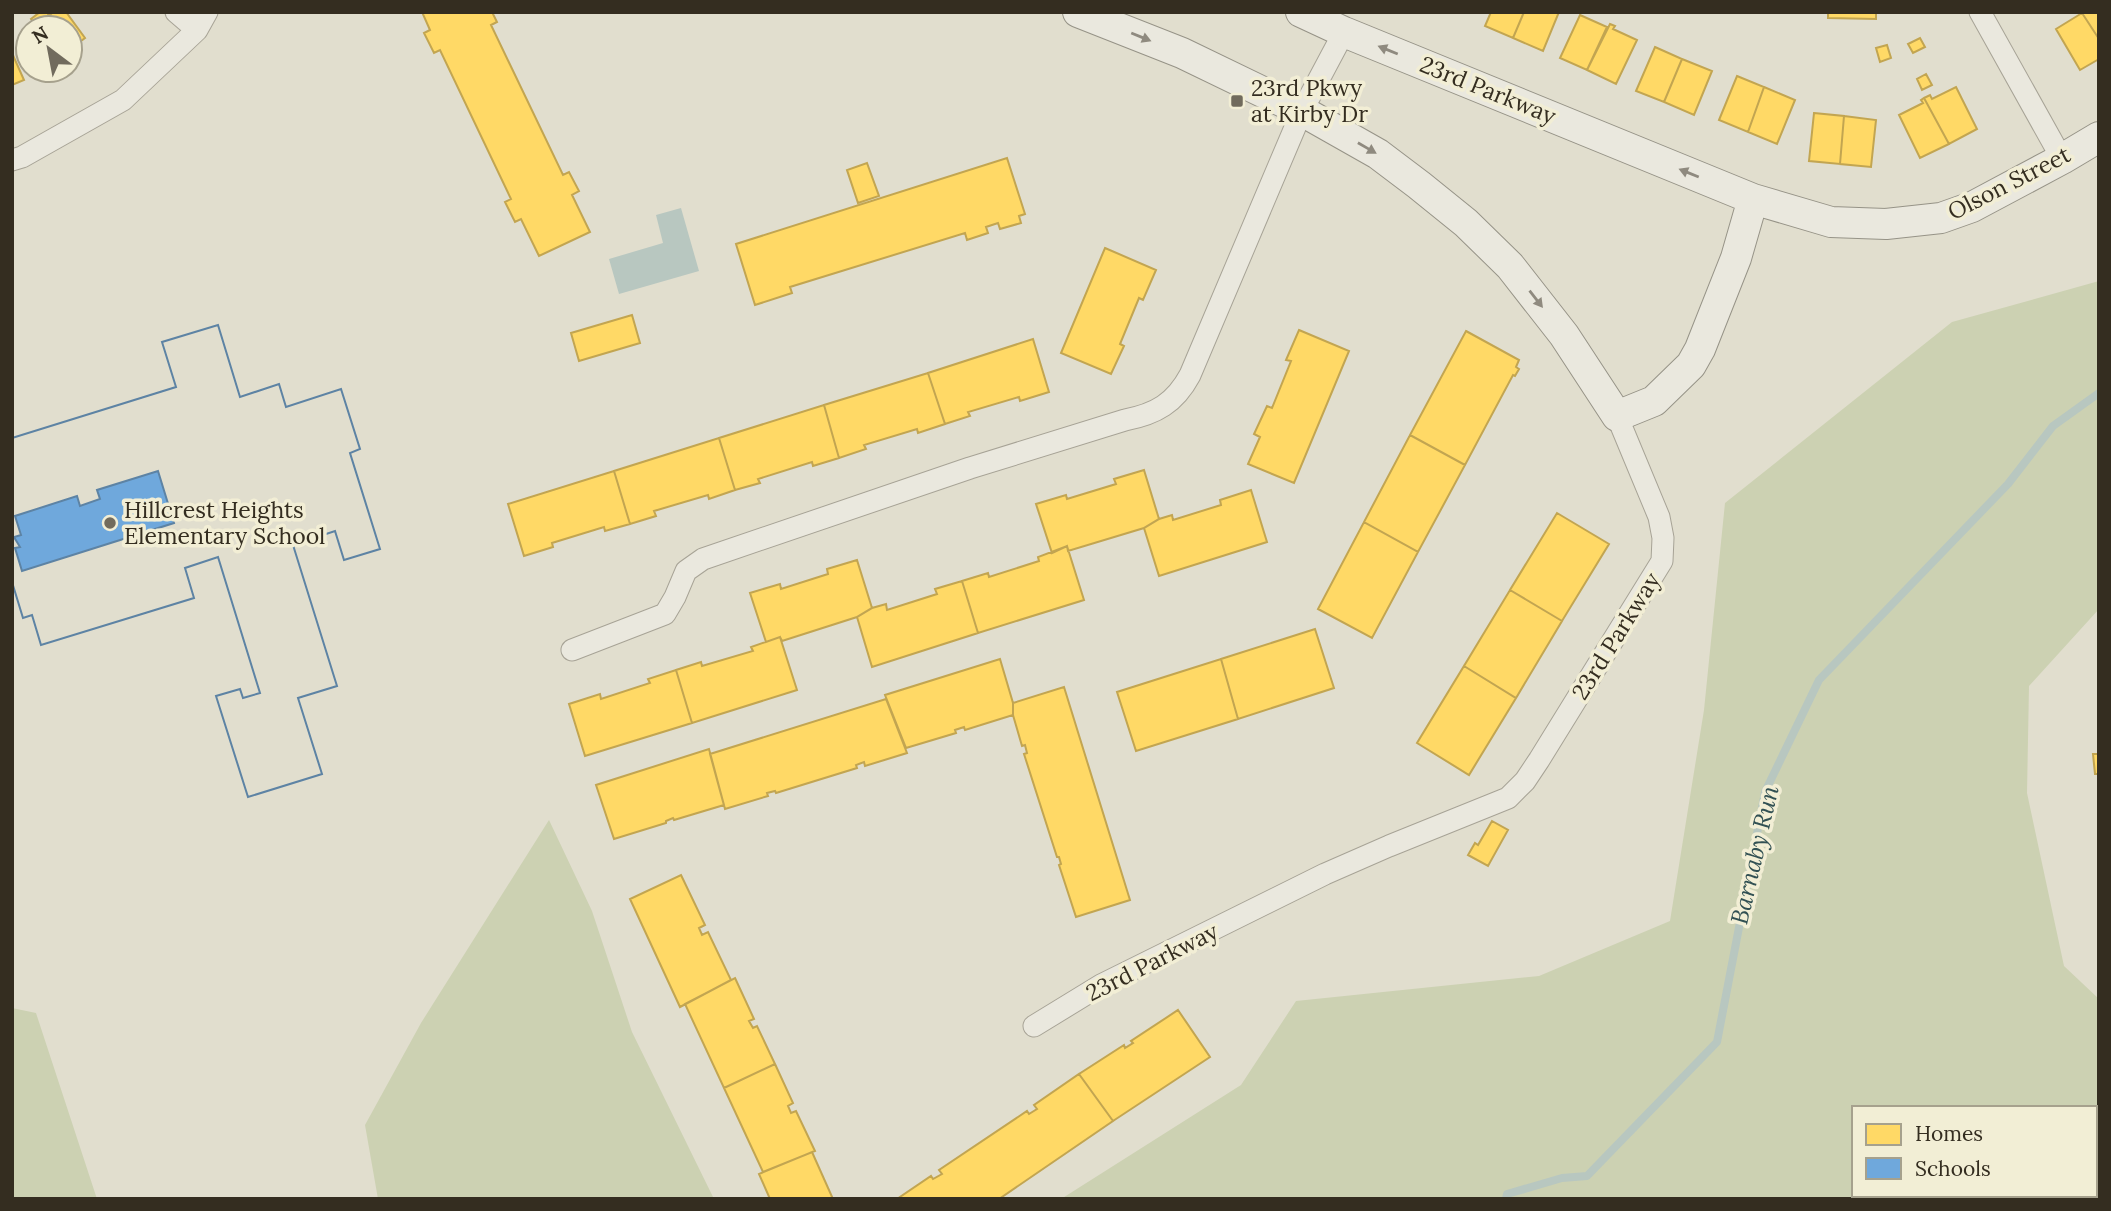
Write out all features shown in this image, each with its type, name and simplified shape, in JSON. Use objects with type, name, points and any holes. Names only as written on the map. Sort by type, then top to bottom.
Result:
[{"type":"street","points":[[12,160],[22,157],[123,100],[202,21],[176,12]]},
{"type":"street","name":"23rd Parkway","points":[[1034,1026],[1101,985],[1325,874],[1508,799],[1525,781],[1539,760],[1662,561],[1663,538],[1658,517],[1634,454],[1616,416],[1564,335],[1510,266],[1466,223],[1378,154],[1302,111],[1181,53],[1078,12]]},
{"type":"street","name":"23rd Parkway","points":[[1301,12],[1753,199]]},
{"type":"street","points":[[1980,12],[2062,159]]},
{"type":"street","points":[[572,650],[665,614],[686,571],[703,559],[970,468],[1146,416],[1169,403],[1181,392],[1191,375],[1302,111],[1344,32]]},
{"type":"street","name":"Olson Street","points":[[1753,199],[1831,222],[1885,224],[1941,218],[1972,207],[2099,137]]},
{"type":"street","points":[[1616,416],[1654,401],[1691,365],[1736,258],[1753,199]]},
{"type":"green space","points":[[2099,281],[2099,609],[2029,686],[2027,793],[2064,966],[2099,999],[2099,1199],[1061,1199],[1241,1085],[1296,1001],[1539,976],[1670,921],[1704,710],[1725,503],[1952,322]]},
{"type":"green space","points":[[549,820],[592,911],[632,1032],[714,1199],[378,1199],[365,1125],[421,1023]]},
{"type":"green space","points":[[12,1008],[36,1013],[97,1199],[12,1199]]},
{"type":"shaded area","points":[[681,208],[699,271],[619,294],[609,259],[663,243],[656,215]]},
{"type":"building: Homes","points":[[422,12],[492,12],[497,22],[491,25],[563,175],[569,172],[579,191],[572,195],[590,232],[539,256],[521,219],[515,222],[505,202],[511,199],[440,50],[434,53],[424,33],[430,30]]},
{"type":"building: Homes","points":[[1491,12],[1524,12],[1513,38],[1485,26]]},
{"type":"building: Homes","points":[[1524,12],[1559,12],[1543,51],[1513,38]]},
{"type":"building: Homes","points":[[1828,12],[1876,12],[1876,19],[1828,18]]},
{"type":"building: Homes","points":[[2099,12],[2099,39],[2082,13]]},
{"type":"building: Homes","points":[[2082,13],[2099,39],[2099,59],[2080,70],[2056,29]]},
{"type":"building: Homes","points":[[1580,15],[1607,27],[1587,70],[1560,58]]},
{"type":"building: Homes","points":[[1610,24],[1615,26],[1613,29],[1637,40],[1616,84],[1587,70]]},
{"type":"building: Homes","points":[[1920,38],[1925,47],[1913,53],[1908,44]]},
{"type":"building: Homes","points":[[1887,45],[1891,58],[1880,62],[1876,48]]},
{"type":"building: Homes","points":[[1655,47],[1682,59],[1664,102],[1636,91]]},
{"type":"building: Homes","points":[[12,53],[14,84],[12,85]]},
{"type":"building: Homes","points":[[1682,59],[1712,71],[1694,115],[1664,102]]},
{"type":"building: Homes","points":[[1926,74],[1932,85],[1922,90],[1917,79]]},
{"type":"building: Homes","points":[[1737,76],[1764,87],[1748,132],[1719,120]]},
{"type":"building: Homes","points":[[1764,87],[1795,100],[1777,144],[1748,132]]},
{"type":"building: Homes","points":[[1956,87],[1977,129],[1949,144],[1924,98],[1930,95],[1932,99]]},
{"type":"building: Homes","points":[[1924,98],[1949,144],[1920,158],[1899,115],[1923,103],[1921,100]]},
{"type":"building: Homes","points":[[1814,113],[1844,116],[1840,164],[1809,161]]},
{"type":"building: Homes","points":[[1844,116],[1876,120],[1871,167],[1840,164]]},
{"type":"building: Homes","points":[[1007,158],[1025,214],[1019,216],[1021,223],[1000,229],[998,223],[986,227],[988,233],[967,240],[965,233],[790,287],[792,293],[755,305],[736,244]]},
{"type":"building: Homes","points":[[867,163],[879,196],[858,203],[847,170]]},
{"type":"building: Homes","points":[[1105,248],[1156,270],[1143,300],[1139,298],[1120,344],[1124,346],[1111,374],[1061,353]]},
{"type":"building: Homes","points":[[632,315],[640,343],[579,361],[571,333]]},
{"type":"building: Homes","points":[[1299,330],[1349,351],[1294,483],[1248,464],[1260,437],[1254,434],[1267,406],[1272,408],[1291,361],[1286,360]]},
{"type":"building: Homes","points":[[1466,331],[1519,360],[1516,367],[1519,369],[1515,376],[1513,375],[1465,465],[1410,435]]},
{"type":"building: Homes","points":[[1033,339],[1049,392],[1020,401],[1019,397],[968,412],[970,416],[945,424],[928,373]]},
{"type":"building: Homes","points":[[928,373],[945,424],[918,433],[917,429],[864,445],[866,449],[839,458],[824,405]]},
{"type":"building: Homes","points":[[824,405],[839,458],[813,466],[812,462],[758,479],[760,483],[735,490],[719,438]]},
{"type":"building: Homes","points":[[1410,435],[1465,465],[1418,552],[1364,522]]},
{"type":"building: Homes","points":[[719,438],[735,490],[709,499],[708,495],[654,511],[656,516],[630,524],[614,471]]},
{"type":"building: Homes","points":[[1144,470],[1159,519],[1144,528],[1068,551],[1067,546],[1052,553],[1036,504],[1066,495],[1067,499],[1116,484],[1114,479]]},
{"type":"building: Homes","points":[[614,471],[630,524],[605,531],[604,527],[552,543],[553,547],[524,556],[508,504]]},
{"type":"building: Homes","points":[[1251,490],[1267,542],[1159,576],[1144,528],[1172,515],[1173,520],[1221,505],[1220,500]]},
{"type":"building: Homes","points":[[1557,513],[1609,544],[1562,621],[1510,590]]},
{"type":"building: Homes","points":[[1364,522],[1418,552],[1372,638],[1318,609]]},
{"type":"building: Homes","points":[[1067,546],[1084,600],[978,633],[962,581],[988,573],[989,577],[1039,561],[1038,557]]},
{"type":"building: Homes","points":[[857,560],[872,608],[857,617],[782,641],[780,637],[766,642],[750,593],[780,584],[781,589],[828,574],[827,569]]},
{"type":"building: Homes","points":[[962,581],[978,633],[872,667],[857,617],[872,608],[886,604],[887,610],[937,594],[935,589]]},
{"type":"building: Homes","points":[[1510,590],[1562,621],[1516,698],[1464,666]]},
{"type":"building: Homes","points":[[1315,629],[1334,688],[1238,719],[1221,659]]},
{"type":"building: Homes","points":[[780,637],[797,690],[692,723],[676,670],[701,662],[702,666],[753,651],[751,647]]},
{"type":"building: Homes","points":[[1000,659],[1013,703],[1013,715],[965,730],[964,727],[955,730],[956,733],[906,748],[885,695]]},
{"type":"building: Homes","points":[[1221,659],[1238,719],[1136,751],[1117,692]]},
{"type":"building: Homes","points":[[1464,666],[1516,698],[1469,775],[1417,743]]},
{"type":"building: Homes","points":[[676,670],[692,723],[585,756],[569,704],[600,694],[601,699],[650,683],[648,679]]},
{"type":"building: Homes","points":[[1064,687],[1130,900],[1076,917],[1024,754],[1027,753],[1025,745],[1022,746],[1013,715],[1013,703]]},
{"type":"building: Homes","points":[[886,699],[907,753],[865,766],[864,762],[856,765],[857,768],[776,793],[767,793],[768,796],[725,809],[710,754]]},
{"type":"building: Homes","points":[[709,749],[724,805],[674,820],[673,818],[666,823],[614,839],[596,785]]},
{"type":"building: Homes","points":[[2093,754],[2099,754],[2099,774],[2095,774]]},
{"type":"building: Homes","points":[[1492,821],[1508,830],[1488,866],[1468,855],[1475,843],[1478,845]]},
{"type":"building: Homes","points":[[681,875],[705,925],[699,928],[702,935],[708,932],[731,980],[680,1007],[630,899]]},
{"type":"building: Homes","points":[[735,978],[754,1019],[749,1021],[753,1028],[757,1026],[775,1064],[724,1088],[685,1004]]},
{"type":"building: Homes","points":[[1178,1010],[1210,1057],[1113,1121],[1079,1074],[1124,1045],[1125,1048],[1133,1043],[1131,1041]]},
{"type":"building: Homes","points":[[775,1064],[793,1103],[788,1106],[791,1113],[796,1111],[815,1151],[763,1172],[724,1088]]},
{"type":"building: Homes","points":[[1079,1074],[1113,1121],[999,1199],[897,1199],[931,1176],[933,1179],[942,1174],[939,1170],[1027,1111],[1029,1114],[1037,1109],[1034,1105]]},
{"type":"building: Homes","points":[[812,1152],[833,1199],[770,1199],[759,1174]]},
{"type":"building: Schools","points":[[218,325],[240,397],[279,384],[286,407],[341,389],[360,449],[350,453],[380,549],[344,560],[335,531],[293,545],[337,686],[298,698],[322,774],[248,797],[216,696],[240,689],[243,698],[260,693],[218,557],[185,568],[194,598],[41,645],[32,615],[23,618],[12,582],[12,438],[176,387],[162,342]],"holes":[[[158,471],[174,523],[22,571],[15,548],[20,547],[14,537],[21,535],[15,516],[77,496],[80,506],[100,499],[97,490]]]},
{"type":"building: Schools","points":[[218,325],[240,397],[279,384],[286,407],[341,389],[360,449],[350,453],[380,549],[344,560],[335,531],[293,545],[337,686],[298,698],[322,774],[248,797],[216,696],[240,689],[243,698],[260,693],[218,557],[185,568],[194,598],[41,645],[32,615],[23,618],[12,582],[12,438],[176,387],[162,342]]},
{"type":"waterway","name":"Barnaby Run","points":[[1506,1199],[1507,1194],[1562,1178],[1587,1176],[1717,1042],[1765,792],[1819,680],[2008,484],[2053,426],[2099,393]]},
{"type":"place","name":"23rd Pkwy at Kirby Dr","points":[[1237,101]]},
{"type":"place","name":"Hillcrest Heights Elementary School","points":[[110,523]]}]
